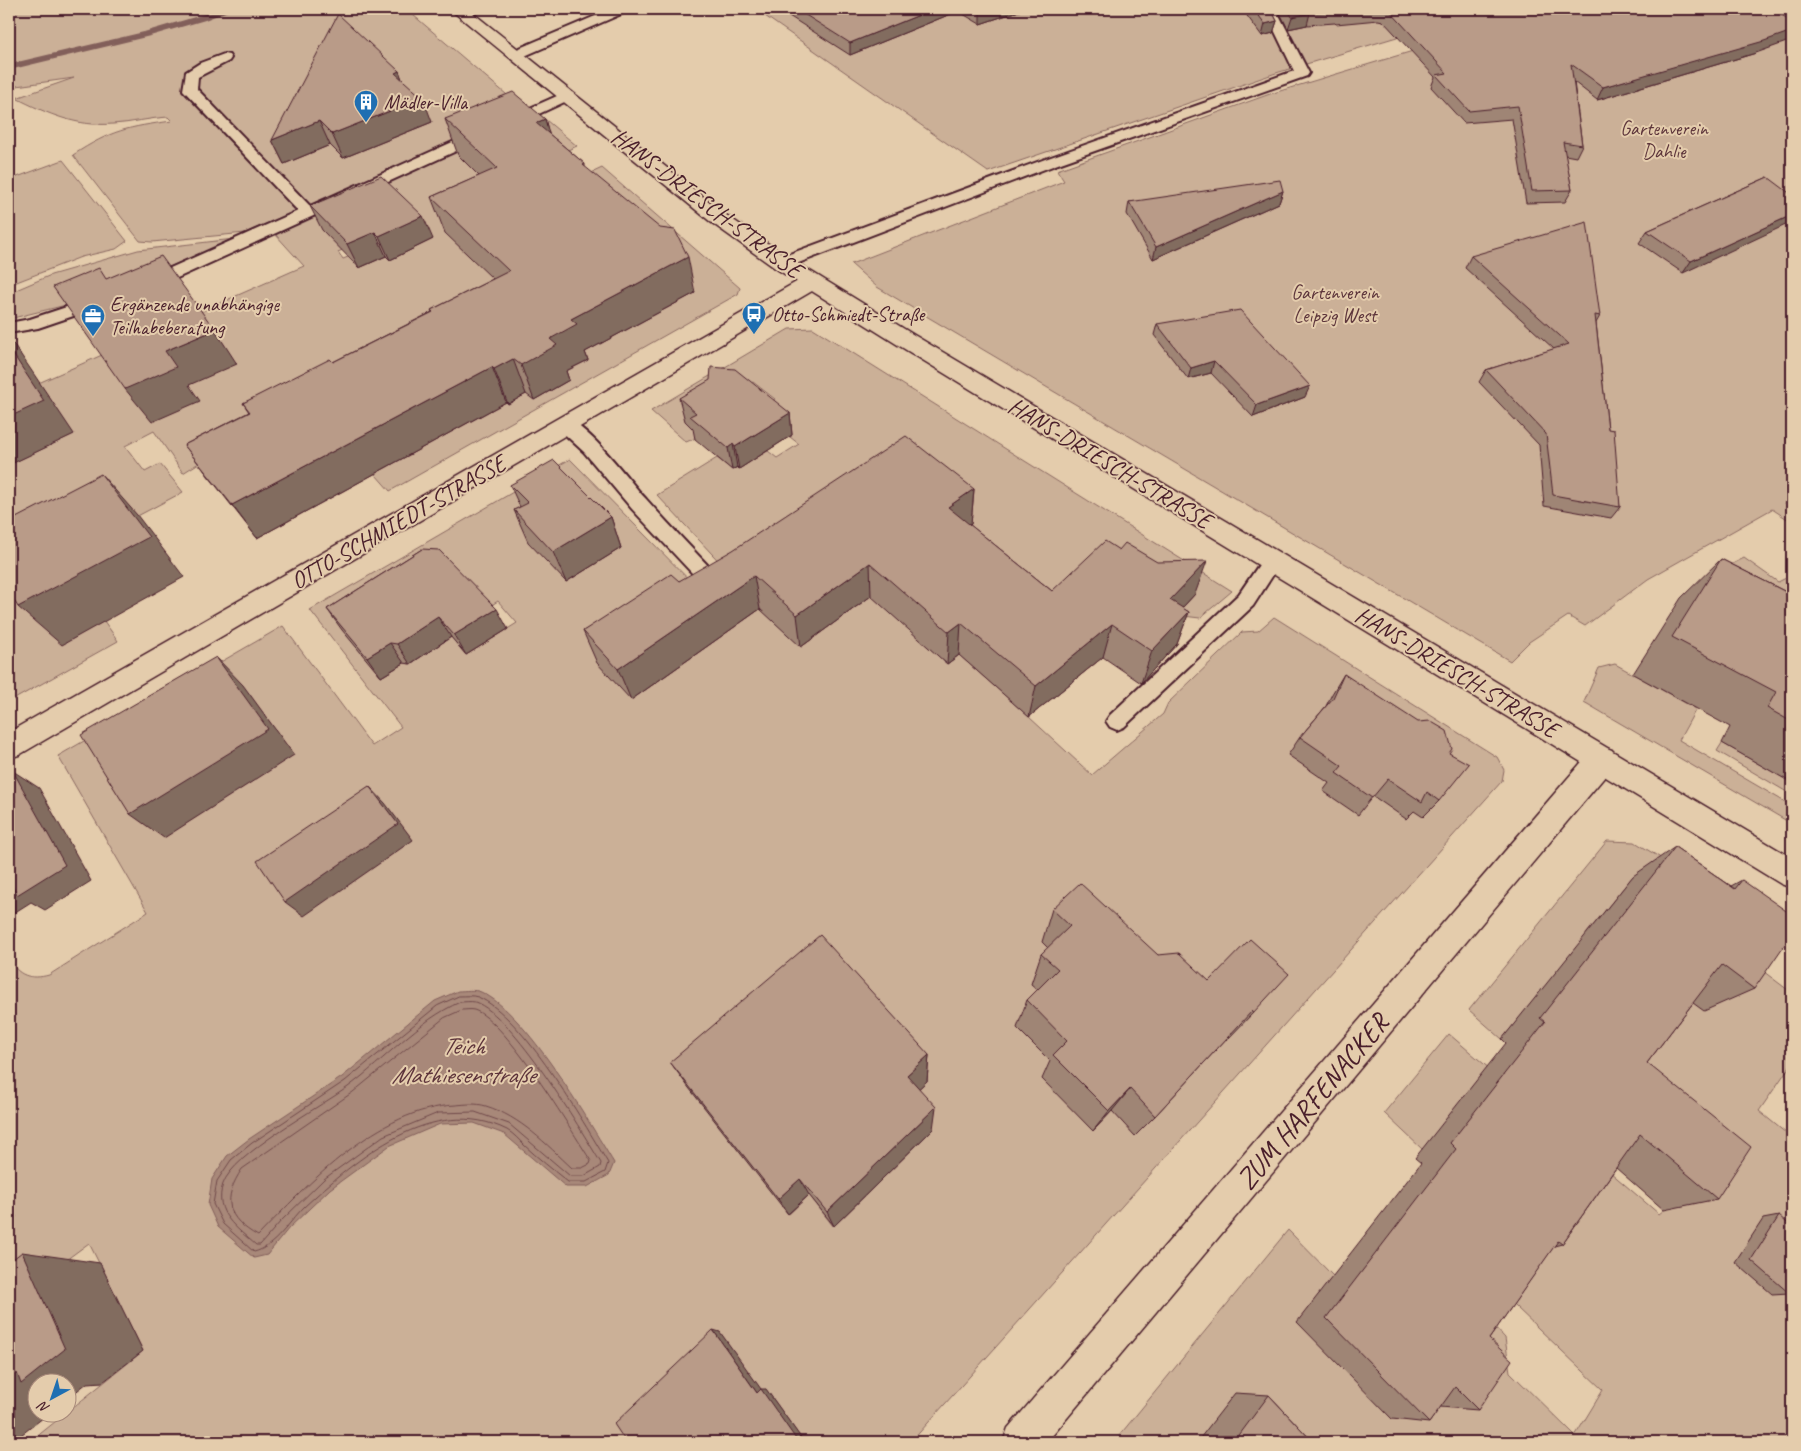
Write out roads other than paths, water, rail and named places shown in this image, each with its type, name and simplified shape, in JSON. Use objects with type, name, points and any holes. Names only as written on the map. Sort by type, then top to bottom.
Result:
[{"type":"main road","name":"HANS-DRIESCH-STRASSE","points":[[458,9],[719,219],[782,263],[1792,874]]},
{"type":"main road","name":"OTTO-SCHMIEDT-STRASSE","points":[[9,746],[812,282]]},
{"type":"main road","name":"ZUM HARFENACKER","points":[[1022,1442],[1602,759]]},
{"type":"lane","points":[[515,55],[622,9]]},
{"type":"lane","points":[[782,263],[1053,161],[1302,73],[1270,9]]},
{"type":"lane","points":[[224,58],[205,66],[191,75],[190,90],[308,213]]},
{"type":"lane","points":[[133,290],[152,284],[566,96]]},
{"type":"lane","points":[[9,328],[32,324],[115,296]]},
{"type":"lane","points":[[565,425],[590,447],[639,504],[713,583]]},
{"type":"lane","points":[[1118,720],[1246,600],[1272,561]]},
{"type":"water","name":"Teich Mathiesenstraße","points":[[458,991],[478,991],[499,1003],[536,1043],[572,1095],[614,1163],[609,1175],[587,1187],[566,1187],[504,1134],[474,1123],[440,1124],[389,1146],[330,1189],[289,1228],[267,1255],[254,1258],[218,1227],[208,1205],[212,1179],[227,1156],[249,1139],[342,1077],[435,1001]]},
{"type":"waterway","points":[[9,67],[147,34],[229,9]]},
{"type":"place","name":"Mädler-Villa","points":[[366,123]]},
{"type":"place","name":"Otto-Schmiedt-Straße","points":[[754,335]]},
{"type":"place","name":"Ergänzende unabhängige Teilhabeberatung","points":[[93,337]]},
{"type":"park label","name":"Gartenverein Dahlie","points":[[1664,140]]},
{"type":"park label","name":"Gartenverein Leipzig West","points":[[1335,304]]}]
